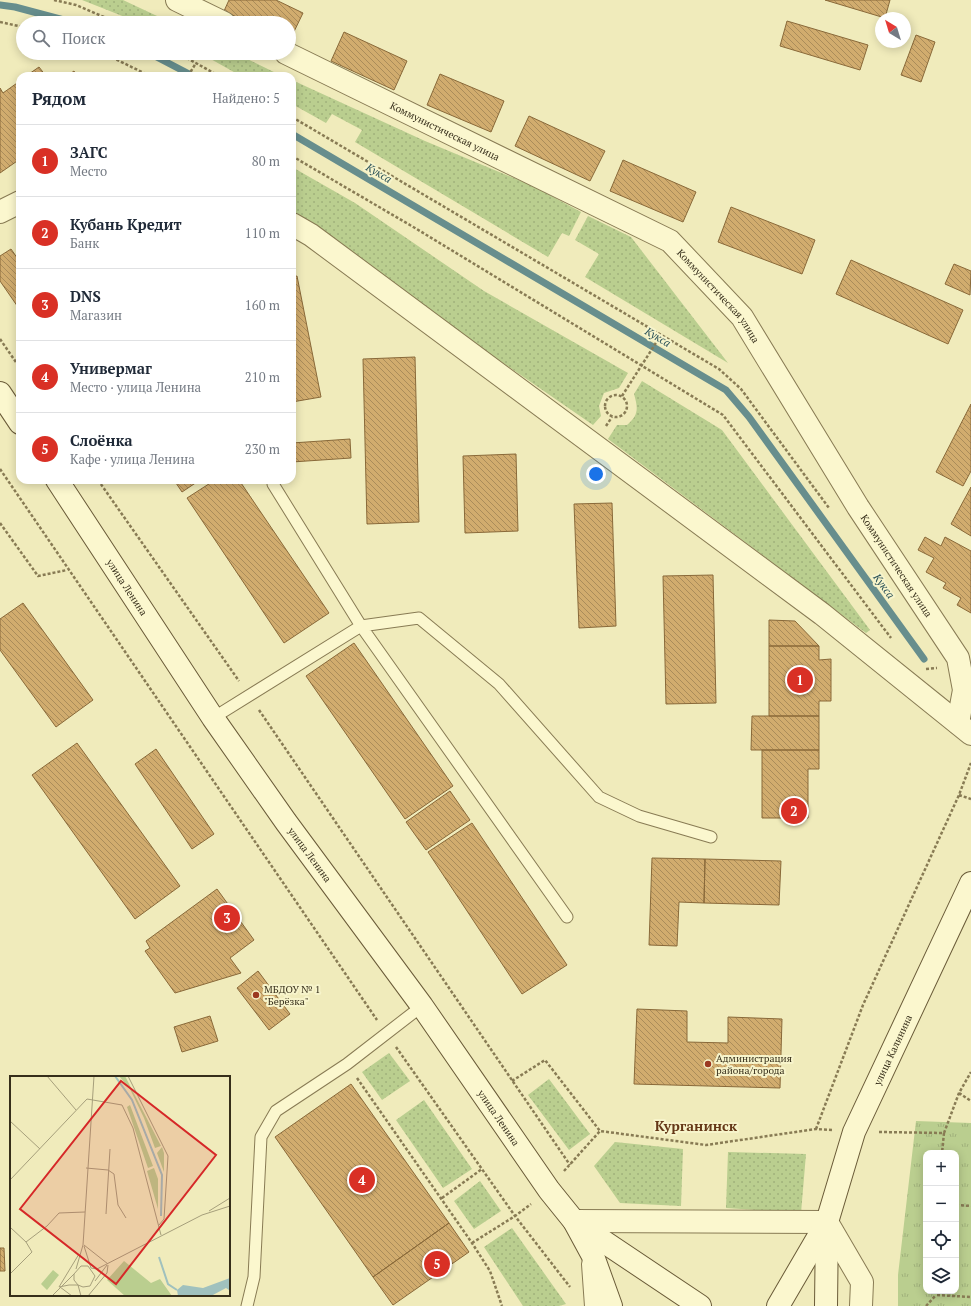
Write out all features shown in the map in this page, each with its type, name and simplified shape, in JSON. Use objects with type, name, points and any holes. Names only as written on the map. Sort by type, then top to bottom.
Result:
[{"type":"street","points":[[177,0],[210,16]]},
{"type":"street","name":"Коммунистическая улица","points":[[296,58],[670,241],[742,317],[858,507],[958,658],[964,690],[964,729]]},
{"type":"street","points":[[0,212],[16,204]]},
{"type":"street","name":"Коммунистическая улица","points":[[296,227],[317,240],[822,614],[964,729]]},
{"type":"street","points":[[0,393],[16,417]]},
{"type":"street","name":"улица Ленина","points":[[60,484],[213,718],[286,822],[422,1006],[549,1190],[574,1221],[593,1256],[611,1306]]},
{"type":"street","name":"улица Калинина","points":[[778,1306],[827,1222],[854,1132],[971,883]]},
{"type":"street","points":[[574,1221],[827,1222],[862,1282],[861,1306]]},
{"type":"street","name":"улица Ленина","points":[[574,1221],[700,1306]]},
{"type":"street","name":"улица Калинина","points":[[826,1306],[827,1222]]},
{"type":"street","points":[[593,1256],[596,1306]]},
{"type":"lane","points":[[272,484],[361,626],[567,917]]},
{"type":"lane","points":[[213,718],[361,626],[419,618],[499,684],[599,797],[639,816],[711,837]]},
{"type":"lane","points":[[247,1306],[254,1278],[261,1137],[276,1111],[347,1064],[387,1035],[422,1006]]},
{"type":"path","points":[[54,0],[76,5],[102,16]]},
{"type":"path","points":[[0,22],[16,25]]},
{"type":"path","points":[[117,60],[142,72]]},
{"type":"path","points":[[191,60],[212,72]]},
{"type":"path","points":[[190,72],[196,63]]},
{"type":"path","points":[[296,119],[719,369],[741,388],[831,511]]},
{"type":"path","points":[[296,158],[415,228],[723,415],[895,644]]},
{"type":"path","points":[[622,396],[661,335]]},
{"type":"path","points":[[0,339],[16,362]]},
{"type":"path","points":[[616,394],[622,396],[626,400],[627,412],[623,416],[612,417],[607,413],[605,407],[606,400],[610,396],[616,394]]},
{"type":"path","points":[[0,469],[67,570],[387,1035],[515,1216],[571,1288]]},
{"type":"path","points":[[101,484],[249,695],[570,1165]]},
{"type":"path","points":[[0,523],[38,576],[67,570]]},
{"type":"path","points":[[921,669],[940,668],[936,661]]},
{"type":"path","points":[[816,1129],[863,1005],[959,795],[971,763]]},
{"type":"path","points":[[959,795],[971,799]]},
{"type":"path","points":[[512,1080],[546,1060],[600,1131],[706,1145],[816,1129],[854,1132],[944,1133]]},
{"type":"path","points":[[347,1064],[442,1198],[490,1271],[502,1306]]},
{"type":"path","points":[[942,1150],[944,1133],[959,1093],[971,1072]]},
{"type":"path","points":[[959,1093],[971,1101]]},
{"type":"path","points":[[442,1198],[482,1169]]},
{"type":"path","points":[[959,1205],[971,1206]]},
{"type":"path","points":[[472,1243],[515,1216]]},
{"type":"path","points":[[926,1306],[936,1295],[971,1297]]},
{"type":"green space","points":[[82,0],[123,0],[157,16],[122,16]]},
{"type":"green space","points":[[212,60],[249,60],[274,72],[234,72]]},
{"type":"green space","points":[[296,82],[425,141],[533,186],[581,212],[569,236],[562,233],[548,257],[355,142],[362,130],[332,114],[326,123],[296,106]]},
{"type":"green space","points":[[296,169],[355,203],[484,291],[628,373],[619,388],[604,393],[599,406],[601,416],[593,425],[296,220]]},
{"type":"green space","points":[[588,216],[631,237],[728,363],[585,277],[599,254],[575,240]]},
{"type":"green space","points":[[642,381],[722,430],[870,630],[866,633],[608,439],[617,425],[627,425],[634,418],[637,407],[634,394]]},
{"type":"green space","points":[[389,1053],[410,1081],[382,1100],[362,1072]]},
{"type":"green space","points":[[549,1079],[590,1134],[569,1150],[528,1095]]},
{"type":"green space","points":[[424,1100],[472,1169],[443,1188],[396,1120]]},
{"type":"green space","points":[[916,1121],[971,1123],[971,1306],[898,1306],[898,1275]]},
{"type":"green space","points":[[615,1142],[683,1149],[681,1206],[620,1203],[594,1166]]},
{"type":"green space","points":[[728,1152],[806,1154],[801,1213],[726,1208]]},
{"type":"green space","points":[[480,1181],[501,1211],[474,1229],[454,1201]]},
{"type":"green space","points":[[512,1228],[566,1304],[559,1306],[523,1306],[484,1247]]},
{"type":"building","points":[[229,0],[276,0],[303,13],[296,28],[296,16],[234,16],[224,11]]},
{"type":"building","points":[[825,0],[890,0],[887,12],[875,12],[875,15]]},
{"type":"building","points":[[787,21],[868,45],[860,70],[780,46]]},
{"type":"building","points":[[344,32],[407,61],[394,90],[331,61]]},
{"type":"building","points":[[916,35],[935,42],[921,82],[901,75]]},
{"type":"building","points":[[39,67],[43,72],[32,72]]},
{"type":"building","points":[[440,74],[504,101],[491,132],[427,105]]},
{"type":"building","points":[[16,84],[16,162],[0,173],[0,88],[3,93]]},
{"type":"building","points":[[529,116],[605,151],[590,181],[515,146]]},
{"type":"building","points":[[623,160],[696,192],[683,222],[610,191]]},
{"type":"building","points":[[731,207],[815,240],[802,274],[718,242]]},
{"type":"building","points":[[11,249],[16,256],[16,304],[0,281],[0,256]]},
{"type":"building","points":[[851,260],[963,310],[948,344],[836,294]]},
{"type":"building","points":[[954,264],[971,271],[970,295],[945,284]]},
{"type":"building","points":[[296,276],[321,397],[296,401]]},
{"type":"building","points":[[415,357],[419,522],[367,524],[363,359]]},
{"type":"building","points":[[971,404],[971,471],[963,486],[936,472]]},
{"type":"building","points":[[350,439],[351,458],[296,462],[296,443]]},
{"type":"building","points":[[516,454],[518,531],[465,533],[463,456]]},
{"type":"building","points":[[177,484],[194,484],[182,492]]},
{"type":"building","points":[[209,484],[242,484],[329,613],[284,643],[187,498]]},
{"type":"building","points":[[971,487],[971,536],[951,524]]},
{"type":"building","points":[[612,503],[616,626],[579,628],[574,504]]},
{"type":"building","points":[[925,537],[941,546],[945,537],[971,551],[971,613],[957,605],[961,598],[943,588],[946,583],[926,572],[934,558],[918,550]]},
{"type":"building","points":[[713,575],[716,703],[666,704],[663,576]]},
{"type":"building","points":[[23,603],[93,700],[56,727],[0,650],[0,619]]},
{"type":"building","points":[[769,620],[795,621],[819,646],[769,646]]},
{"type":"building","points":[[354,643],[453,786],[405,819],[306,676]]},
{"type":"building","points":[[769,646],[819,646],[819,660],[831,659],[831,701],[819,701],[819,716],[769,716]]},
{"type":"building","points":[[752,716],[819,716],[819,750],[751,750]]},
{"type":"building","points":[[77,743],[180,886],[135,919],[32,775]]},
{"type":"building","points":[[156,749],[214,834],[192,849],[135,764]]},
{"type":"building","points":[[762,750],[819,750],[819,769],[808,769],[808,818],[762,818]]},
{"type":"building","points":[[450,791],[470,820],[426,850],[406,822]]},
{"type":"building","points":[[472,823],[567,965],[522,994],[428,852]]},
{"type":"building","points":[[652,858],[705,859],[704,903],[679,902],[677,946],[649,945]]},
{"type":"building","points":[[705,859],[781,861],[779,905],[704,903]]},
{"type":"building","points":[[217,889],[254,940],[230,958],[241,973],[175,993],[145,951],[150,948],[146,941]]},
{"type":"building","points":[[258,971],[290,1014],[269,1030],[237,988]]},
{"type":"building","name":"Администрация района/города","points":[[637,1009],[687,1011],[687,1042],[728,1043],[728,1017],[782,1019],[780,1088],[634,1084]]},
{"type":"building","points":[[210,1016],[218,1041],[182,1052],[174,1027]]},
{"type":"building","points":[[351,1084],[449,1223],[373,1277],[275,1137]]},
{"type":"building","points":[[449,1223],[469,1252],[393,1305],[373,1277]]},
{"type":"building","points":[[0,1248],[4,1248],[5,1271],[0,1271]]},
{"type":"waterway","name":"Кукса","points":[[0,5],[15,7],[49,16]]},
{"type":"waterway","name":"Кукса","points":[[162,60],[185,72]]},
{"type":"waterway","name":"Кукса","points":[[296,136],[726,390],[749,417],[924,659]]},
{"type":"place","name":"ЗАГС","points":[[800,680]]},
{"type":"place","name":"Кубань Кредит","points":[[794,811]]},
{"type":"place","name":"DNS","points":[[227,918]]},
{"type":"place","name":"МБДОУ № 1 \"Берёзка\"","points":[[256,995]]},
{"type":"place","name":"Администрация района/города","points":[[708,1064]]},
{"type":"place","name":"Универмаг","points":[[362,1180]]},
{"type":"place","name":"Слоёнка","points":[[437,1264]]},
{"type":"district","name":"Курганинск","points":[[696,1125]]}]
